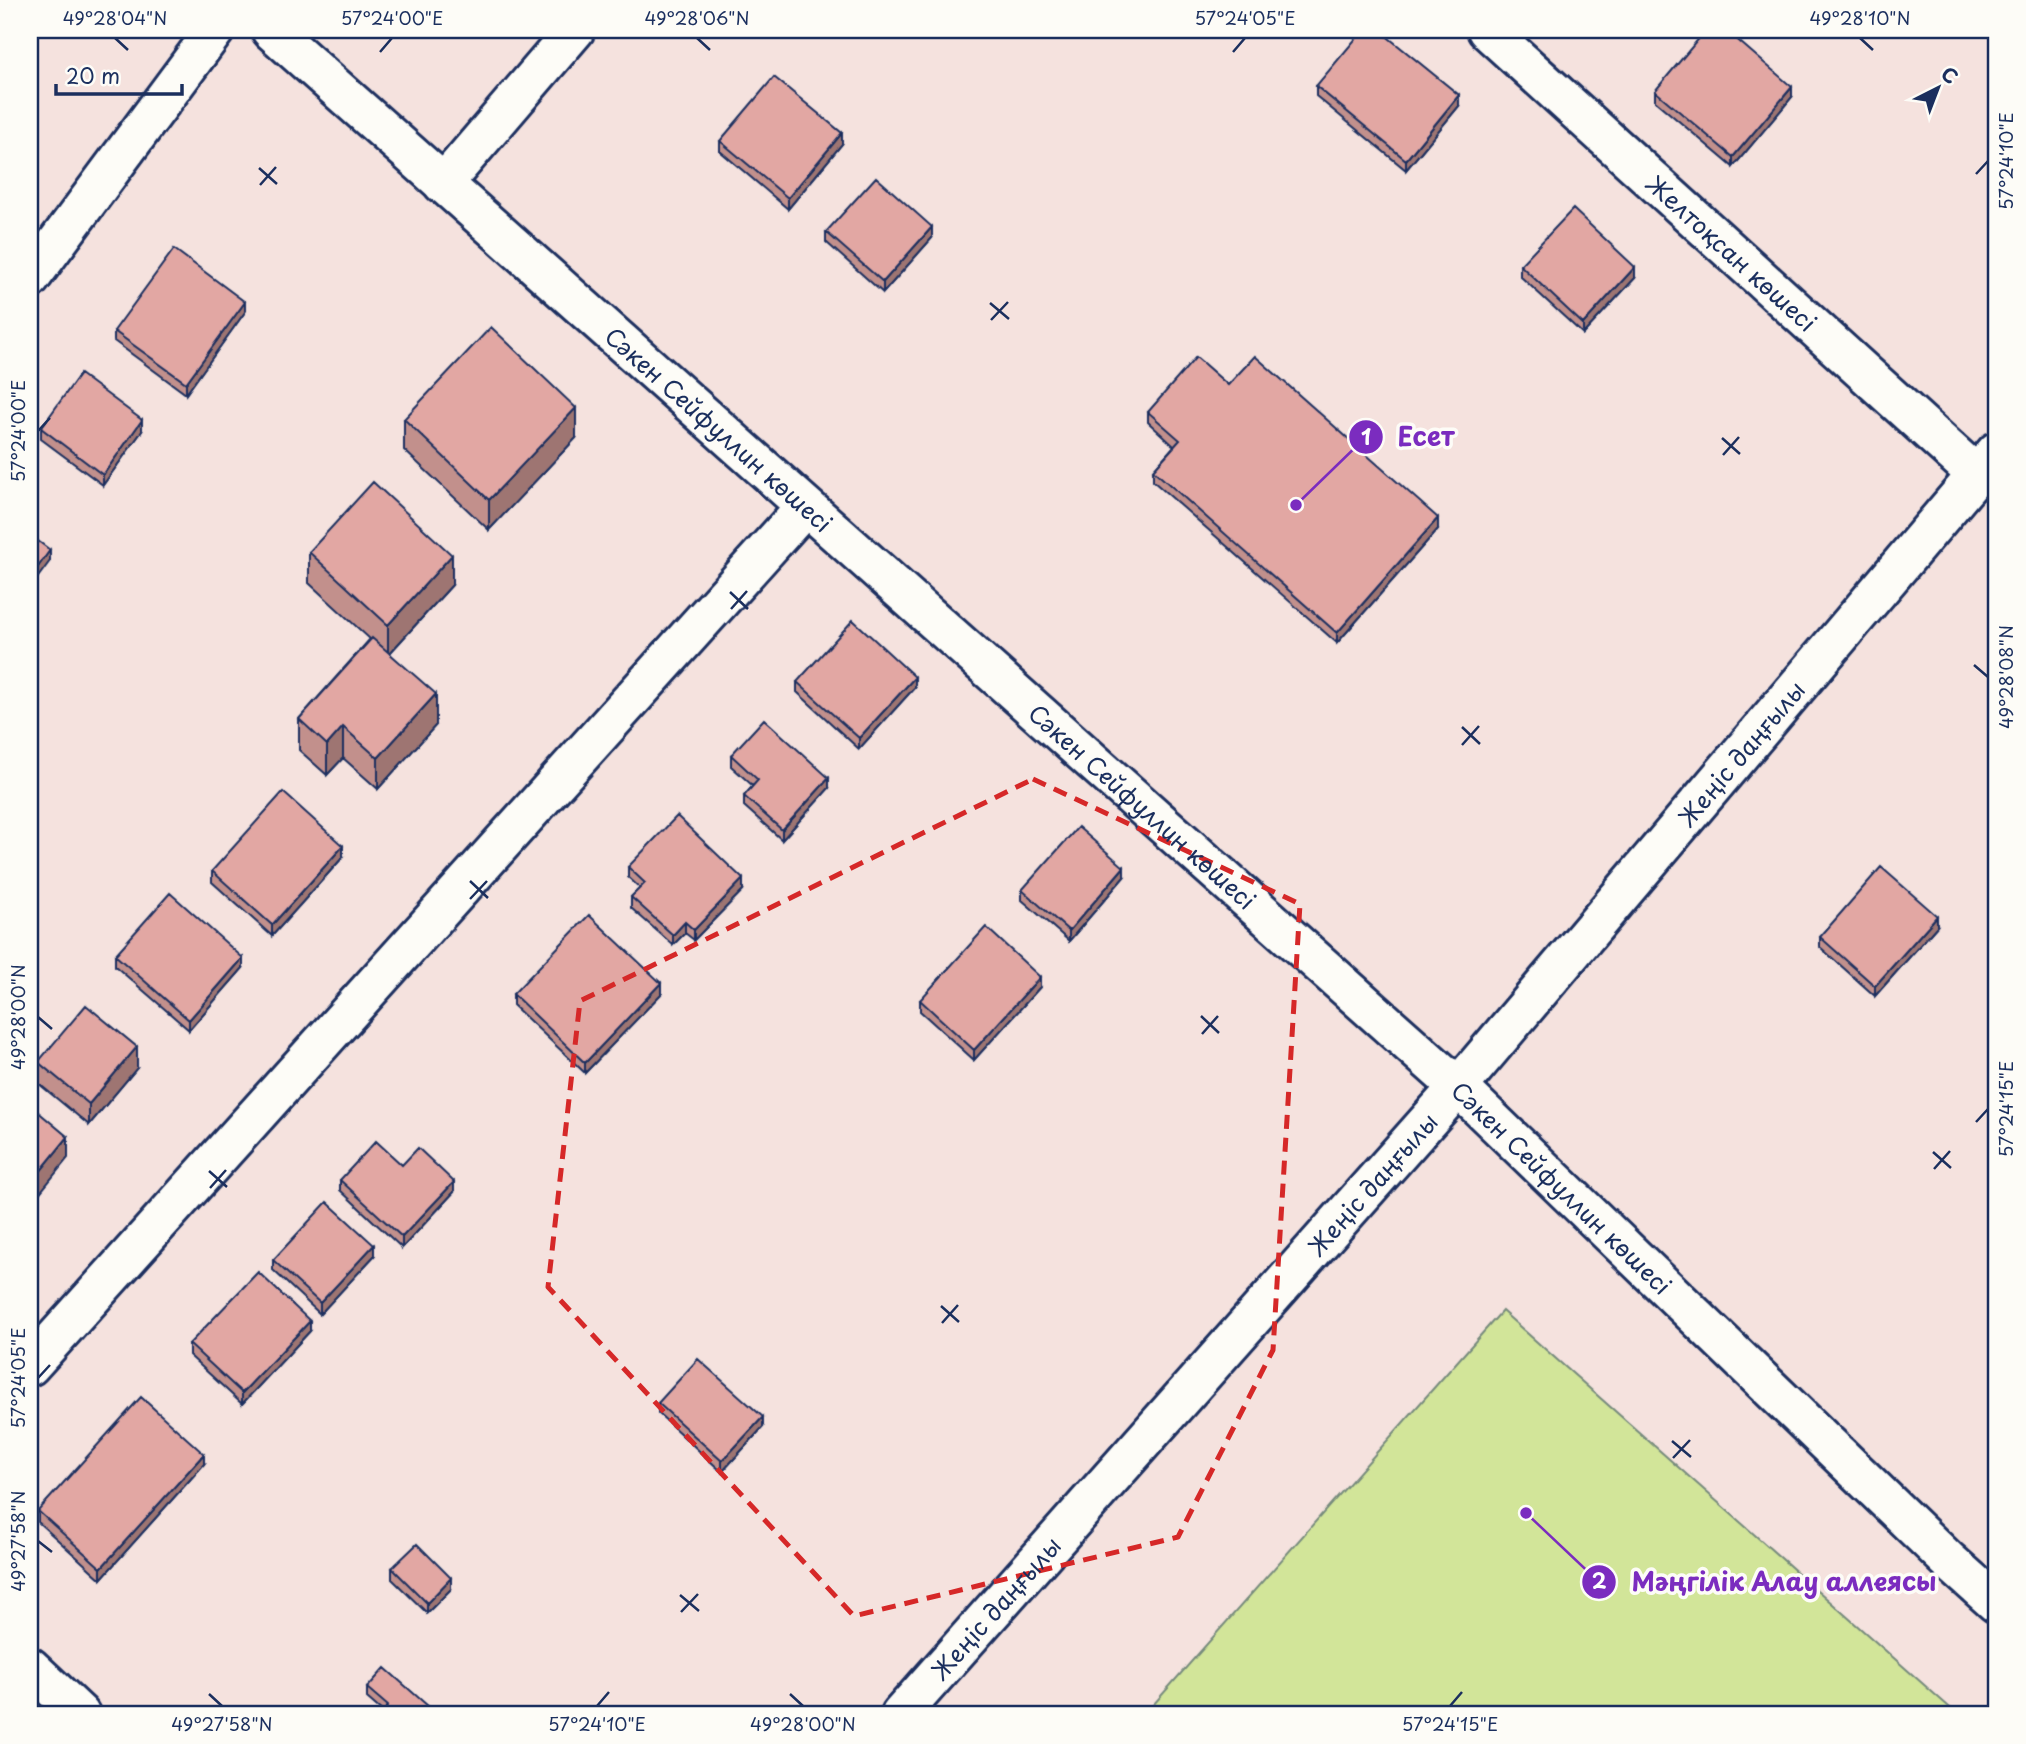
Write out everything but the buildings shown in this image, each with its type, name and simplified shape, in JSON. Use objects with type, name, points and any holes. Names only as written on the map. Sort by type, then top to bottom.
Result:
[{"type":"street","points":[[30,279],[215,30]]},
{"type":"street","name":"Сәкен Сейфуллин көшесі","points":[[271,30],[1458,1087],[1949,1561],[1996,1603]]},
{"type":"street","points":[[443,184],[575,30]]},
{"type":"street","name":"Желтоқсан көшесі","points":[[1487,30],[1987,463]]},
{"type":"street","name":"Жеңіс даңғылы","points":[[901,1714],[1458,1087],[1987,463]]},
{"type":"street","points":[[30,1366],[805,507]]},
{"type":"street","points":[[30,1667],[80,1714]]},
{"type":"highlighted area","points":[[1033,779],[1300,904],[1273,1350],[1178,1537],[854,1616],[548,1287],[580,1001]]},
{"type":"green space","points":[[1502,1311],[1957,1714],[1145,1714]]},
{"type":"place","name":"Есет","points":[[1296,505]]},
{"type":"place","name":"Мәңгілік Алау аллеясы","points":[[1526,1513]]}]
